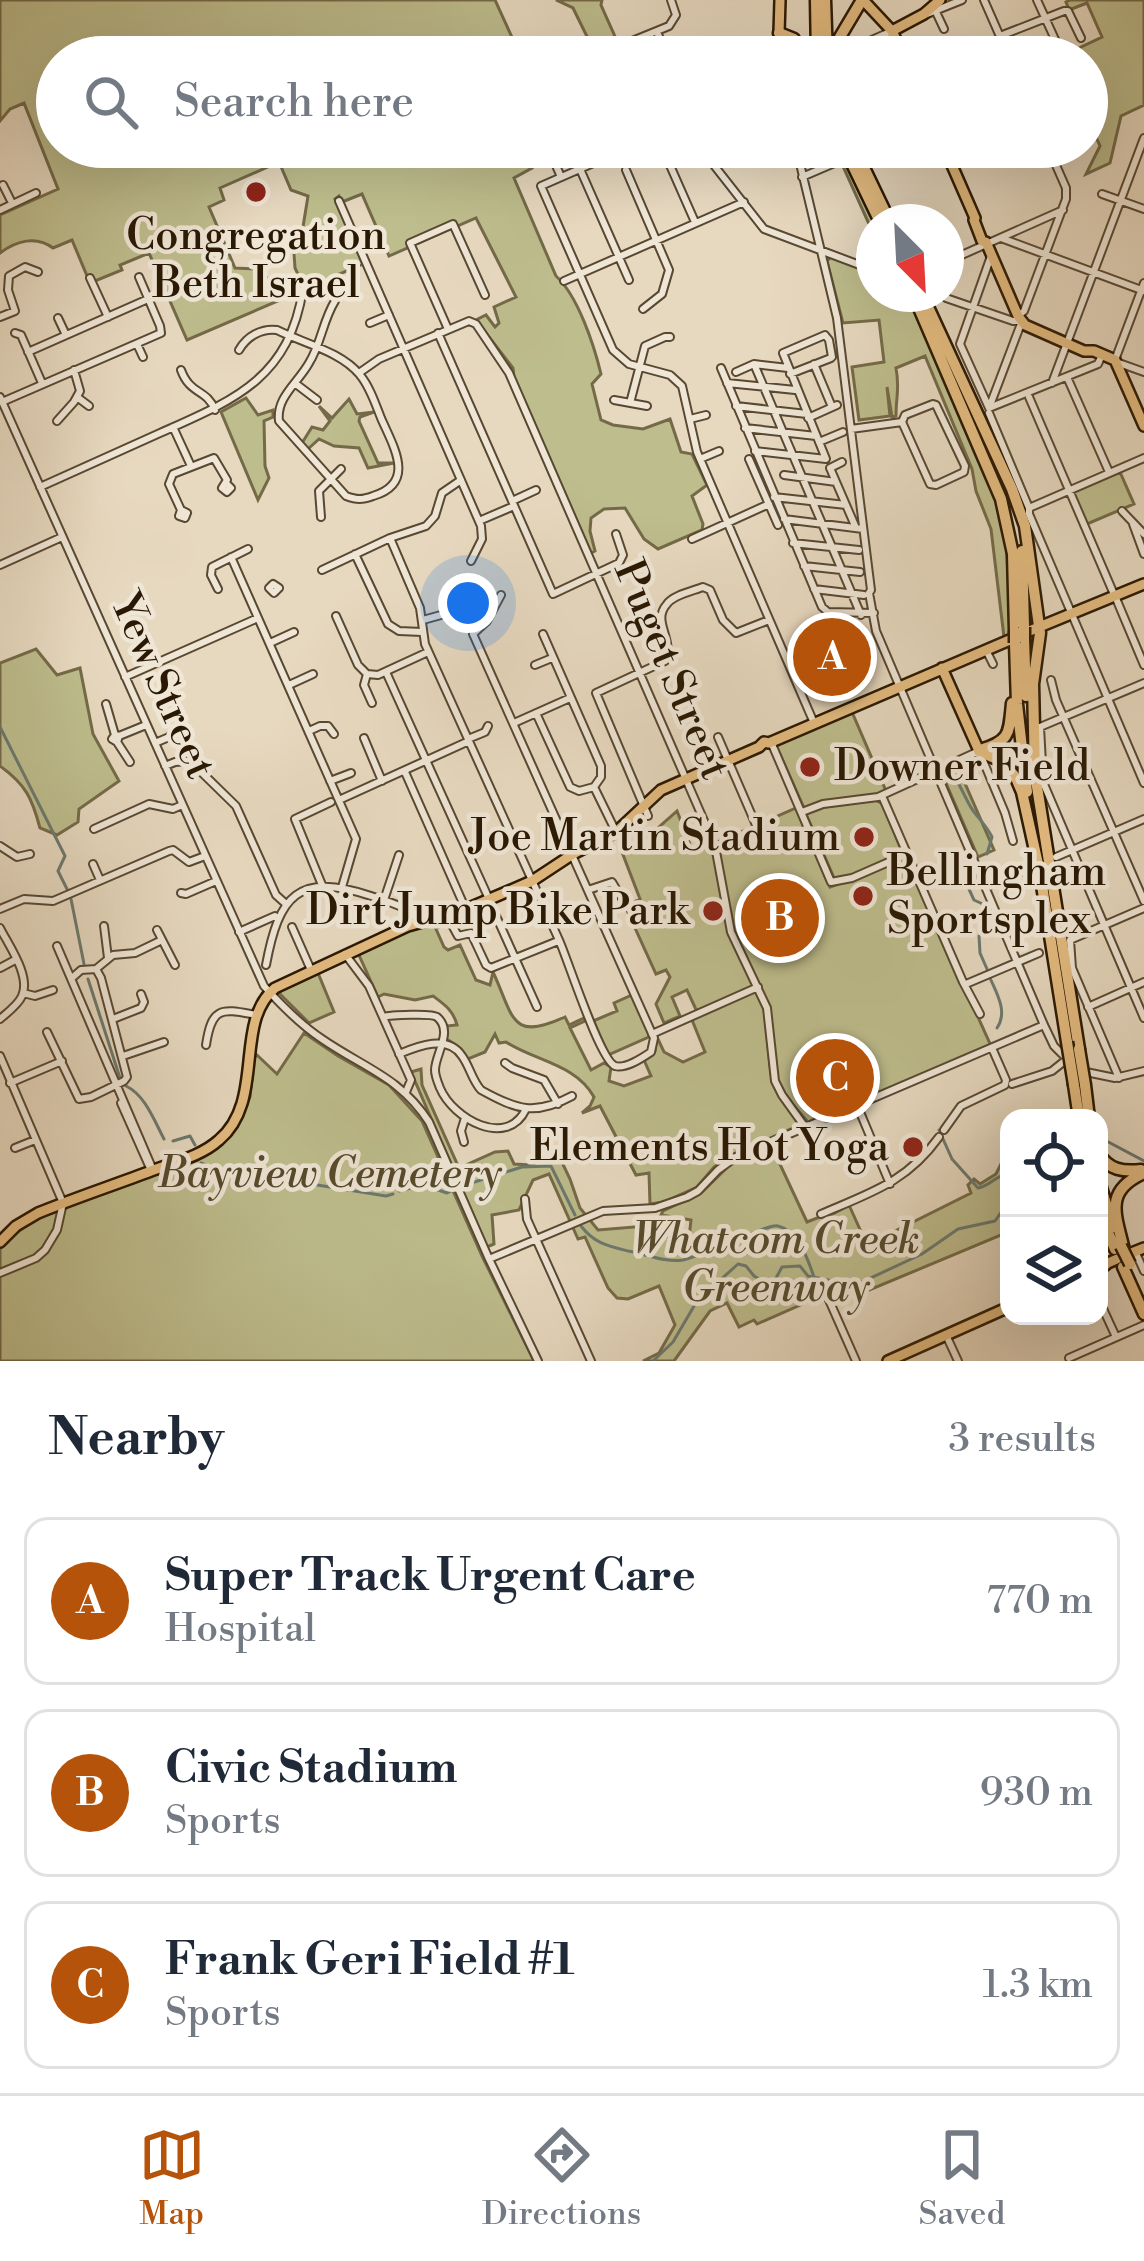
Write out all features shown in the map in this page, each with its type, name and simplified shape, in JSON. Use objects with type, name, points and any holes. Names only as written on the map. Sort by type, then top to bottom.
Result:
[{"type":"highway","points":[[818,36],[820,0]]},
{"type":"highway","points":[[820,0],[827,36]]},
{"type":"highway","points":[[841,36],[862,0]]},
{"type":"highway","points":[[779,33],[788,36]]},
{"type":"highway","points":[[854,168],[871,204]]},
{"type":"highway","points":[[864,168],[881,204]]},
{"type":"highway","points":[[925,312],[1001,499],[1033,685],[1035,773]]},
{"type":"highway","points":[[927,312],[988,440],[1020,538],[1027,709],[1073,1046],[1087,1109]]},
{"type":"highway","points":[[979,751],[1000,742],[1009,731],[1022,634]]},
{"type":"highway","points":[[1016,664],[1021,752],[1035,849],[1073,1046]]},
{"type":"highway","points":[[979,751],[1004,762],[1016,778],[1035,849]]},
{"type":"highway","points":[[1077,1072],[1079,1109]]},
{"type":"highway","points":[[1108,1164],[1144,1172]]},
{"type":"highway","points":[[1120,1256],[1115,1200],[1125,1184],[1144,1172]]},
{"type":"highway","points":[[1108,1216],[1144,1314]]},
{"type":"highway","points":[[1100,1217],[1144,1297]]},
{"type":"main road","points":[[862,0],[894,36]]},
{"type":"main road","points":[[779,1],[779,33]]},
{"type":"main road","points":[[892,32],[935,6]]},
{"type":"main road","points":[[953,168],[1020,318],[1033,330],[1101,356],[1123,378],[1144,426]]},
{"type":"main road","points":[[0,1242],[31,1217],[206,1149],[222,1138],[245,1097],[257,1015],[269,992],[422,922],[490,903],[616,832],[659,790],[1144,581]]},
{"type":"main road","points":[[951,688],[951,676],[960,661]]},
{"type":"main road","points":[[943,668],[979,751]]},
{"type":"main road","points":[[888,1361],[1000,1311]]},
{"type":"street","points":[[647,36],[670,26],[676,18],[671,0]]},
{"type":"street","points":[[944,29],[935,6],[962,0]]},
{"type":"street","points":[[984,0],[1000,36]]},
{"type":"street","points":[[1037,0],[1053,36]]},
{"type":"street","points":[[1064,0],[1080,36]]},
{"type":"street","points":[[1003,36],[1066,11]]},
{"type":"street","points":[[657,32],[659,36]]},
{"type":"street","points":[[884,36],[892,32]]},
{"type":"street","points":[[1052,383],[1144,138]]},
{"type":"street","points":[[557,168],[561,177]]},
{"type":"street","points":[[671,168],[695,224]]},
{"type":"street","points":[[716,168],[764,229],[856,264]]},
{"type":"street","points":[[800,168],[837,317],[837,357],[878,637],[1044,1025],[1054,1046],[1077,1072]]},
{"type":"street","points":[[802,177],[823,168]]},
{"type":"street","points":[[989,411],[1063,210],[1066,188],[1057,168]]},
{"type":"street","points":[[628,280],[580,169],[541,186],[613,350],[638,368],[662,371],[686,394],[700,459],[814,723]]},
{"type":"street","points":[[626,170],[668,265],[668,280],[659,297],[643,309]]},
{"type":"street","points":[[3,185],[13,205]]},
{"type":"street","points":[[0,210],[36,193]]},
{"type":"street","points":[[1102,194],[1144,209]]},
{"type":"street","points":[[339,201],[479,521],[482,539],[471,560]]},
{"type":"street","points":[[564,281],[744,202]]},
{"type":"street","points":[[964,256],[1063,210]]},
{"type":"street","points":[[358,373],[448,329],[410,243],[453,224],[485,295]]},
{"type":"street","points":[[989,411],[1098,364],[1143,288],[1001,238]]},
{"type":"street","points":[[988,247],[960,341],[1144,783]]},
{"type":"street","points":[[0,317],[15,311],[9,276],[25,267],[38,272]]},
{"type":"street","points":[[1,400],[162,331],[139,277]]},
{"type":"street","points":[[90,278],[108,317]]},
{"type":"street","points":[[40,487],[214,410],[259,381],[290,337],[303,290]]},
{"type":"street","points":[[28,352],[148,298]]},
{"type":"street","points":[[239,350],[248,339],[277,330],[290,337],[317,349],[338,358],[358,373],[398,459],[396,480],[387,491],[361,500],[342,493],[279,421],[281,401],[317,349],[335,301]]},
{"type":"street","points":[[964,304],[1012,321],[1020,318]]},
{"type":"street","points":[[370,323],[389,315]]},
{"type":"street","points":[[58,318],[66,335]]},
{"type":"street","name":"Puget Street","points":[[448,329],[465,321],[476,324],[508,373],[716,850],[731,932],[767,1008],[775,1081],[805,1127]]},
{"type":"street","points":[[15,333],[42,383]]},
{"type":"street","points":[[438,333],[553,594],[621,559],[616,534]]},
{"type":"street","points":[[837,357],[828,337],[820,336],[783,353],[859,528]]},
{"type":"street","points":[[630,403],[645,346],[670,338]]},
{"type":"street","points":[[137,344],[143,357]]},
{"type":"street","points":[[1101,356],[1144,372]]},
{"type":"street","points":[[736,371],[754,364],[789,371],[837,357]]},
{"type":"street","points":[[754,364],[861,615]]},
{"type":"street","points":[[736,406],[808,416],[834,406],[814,364]]},
{"type":"street","points":[[721,368],[771,501]]},
{"type":"street","points":[[57,421],[76,398],[80,384],[74,370]]},
{"type":"street","points":[[181,370],[189,387],[208,397],[214,410]]},
{"type":"street","points":[[1067,377],[1110,473]]},
{"type":"street","points":[[727,383],[797,391]]},
{"type":"street","points":[[296,384],[317,400]]},
{"type":"street","points":[[1029,397],[1110,597],[1144,664]]},
{"type":"street","points":[[76,398],[89,406]]},
{"type":"street","name":"Yew Street","points":[[1,400],[269,992]]},
{"type":"street","points":[[614,400],[647,406]]},
{"type":"street","points":[[938,406],[964,472],[930,484],[902,422],[905,415],[938,406]]},
{"type":"street","points":[[690,419],[706,415]]},
{"type":"street","points":[[745,428],[818,439],[902,422]]},
{"type":"street","points":[[173,428],[191,466]]},
{"type":"street","points":[[700,459],[719,451]]},
{"type":"street","points":[[755,451],[828,464],[842,462]]},
{"type":"street","points":[[181,510],[169,479],[173,474],[214,458],[227,484]]},
{"type":"street","points":[[1029,508],[1144,458]]},
{"type":"street","points":[[749,459],[824,610],[874,614]]},
{"type":"street","points":[[321,517],[320,488],[341,469]]},
{"type":"street","points":[[784,475],[836,482]]},
{"type":"street","points":[[322,570],[390,538],[424,528],[440,515],[442,493],[461,480]]},
{"type":"street","points":[[479,521],[536,490]]},
{"type":"street","points":[[692,538],[771,501],[846,505]]},
{"type":"street","points":[[1122,511],[1144,534]]},
{"type":"street","points":[[781,522],[859,528]]},
{"type":"street","points":[[1133,524],[1144,554]]},
{"type":"street","points":[[0,565],[62,537]]},
{"type":"street","points":[[390,538],[423,620],[428,652],[610,1064],[623,1066],[649,1054],[654,1046],[652,1034],[473,634],[488,621],[501,595]]},
{"type":"street","points":[[794,543],[859,550]]},
{"type":"street","points":[[218,589],[211,570],[216,563],[248,549]]},
{"type":"street","points":[[355,554],[394,632],[422,632]]},
{"type":"street","points":[[231,557],[309,731],[334,801],[357,843],[342,886]]},
{"type":"street","points":[[803,566],[860,572]]},
{"type":"street","points":[[409,581],[423,575]]},
{"type":"street","points":[[648,816],[596,695],[665,661],[669,643],[661,622],[670,601],[704,587],[736,633],[769,620]]},
{"type":"street","points":[[813,589],[869,595]]},
{"type":"street","points":[[423,620],[441,615]]},
{"type":"street","points":[[336,616],[367,674],[386,672],[428,652]]},
{"type":"street","points":[[125,677],[258,618]]},
{"type":"street","points":[[270,643],[294,632]]},
{"type":"street","points":[[536,713],[570,787],[579,791],[595,787],[603,772],[543,634]]},
{"type":"street","points":[[986,650],[992,664]]},
{"type":"street","points":[[536,665],[553,658]]},
{"type":"street","points":[[386,672],[537,1007]]},
{"type":"street","points":[[289,685],[313,674]]},
{"type":"street","points":[[367,674],[364,685],[372,703]]},
{"type":"street","points":[[1051,680],[1144,904],[1070,940],[1072,968],[1119,1078]]},
{"type":"street","points":[[1144,682],[1040,728],[1042,782],[1144,1018]]},
{"type":"street","points":[[514,723],[570,698]]},
{"type":"street","points":[[106,704],[130,762]]},
{"type":"street","points":[[117,738],[146,725]]},
{"type":"street","points":[[309,731],[323,725],[334,734]]},
{"type":"street","points":[[322,885],[295,819],[427,762],[487,731],[488,726]]},
{"type":"street","points":[[155,743],[178,727]]},
{"type":"street","points":[[718,737],[756,825]]},
{"type":"street","points":[[364,738],[382,781]]},
{"type":"street","points":[[766,744],[802,812],[831,883],[907,854]]},
{"type":"street","points":[[802,812],[882,796],[979,751],[1013,841]]},
{"type":"street","points":[[165,766],[183,760],[196,764],[232,799],[277,896],[286,904]]},
{"type":"street","points":[[404,772],[466,910]]},
{"type":"street","points":[[330,782],[351,773]]},
{"type":"street","points":[[595,787],[616,832]]},
{"type":"street","points":[[882,796],[980,1014]]},
{"type":"street","points":[[94,829],[149,804],[173,809],[182,805]]},
{"type":"street","points":[[1056,857],[1144,819]]},
{"type":"street","points":[[0,845],[16,857],[30,854]]},
{"type":"street","points":[[0,909],[28,899],[53,901],[169,851],[189,862],[205,856]]},
{"type":"street","points":[[384,900],[399,855]]},
{"type":"street","points":[[93,864],[100,880]]},
{"type":"street","points":[[986,887],[1021,872]]},
{"type":"street","points":[[182,893],[217,881]]},
{"type":"street","points":[[588,890],[613,881],[621,897]]},
{"type":"street","points":[[266,965],[274,926],[286,904],[298,893],[322,885],[342,886],[384,900],[414,912],[422,922]]},
{"type":"street","points":[[239,932],[279,915]]},
{"type":"street","points":[[452,925],[458,936],[471,933],[488,967],[495,968],[559,940]]},
{"type":"street","points":[[104,926],[108,958]]},
{"type":"street","points":[[292,927],[311,970]]},
{"type":"street","points":[[0,928],[23,976],[23,993],[0,1019]]},
{"type":"street","points":[[158,930],[175,965]]},
{"type":"street","points":[[72,979],[108,958],[162,940]]},
{"type":"street","points":[[57,946],[153,1170]]},
{"type":"street","points":[[966,984],[1039,953]]},
{"type":"street","points":[[345,954],[367,982],[383,1017],[411,1081],[406,1092]]},
{"type":"street","points":[[0,968],[15,960]]},
{"type":"street","points":[[47,1032],[79,1099],[127,1077],[96,969]]},
{"type":"street","points":[[1088,1006],[1144,982]]},
{"type":"street","points":[[652,1034],[758,987]]},
{"type":"street","points":[[23,993],[35,996],[53,989]]},
{"type":"street","points":[[269,992],[322,1039],[406,1092],[429,1123],[538,1361]]},
{"type":"street","points":[[113,1019],[141,1008],[141,994]]},
{"type":"street","points":[[206,1045],[210,1022],[217,1013],[257,1015]]},
{"type":"street","points":[[383,1017],[425,1013],[443,1025],[436,1077],[446,1102],[465,1118],[507,1129],[517,1124],[526,1109]]},
{"type":"street","points":[[489,1259],[603,1211],[656,1208],[687,1197],[730,1161],[1044,1025]]},
{"type":"street","points":[[123,1056],[164,1042]]},
{"type":"street","points":[[399,1054],[443,1044],[459,1051],[481,1090],[526,1109],[544,1109],[572,1096]]},
{"type":"street","points":[[992,1048],[1008,1086]]},
{"type":"street","points":[[0,1056],[63,1203],[57,1230],[45,1250],[0,1273]]},
{"type":"street","points":[[10,1083],[62,1061]]},
{"type":"street","points":[[505,1063],[544,1080],[558,1104]]},
{"type":"street","points":[[821,1214],[890,1184],[914,1168],[961,1106],[1057,1069],[1104,1078],[1144,1071]]},
{"type":"street","points":[[857,1105],[890,1184]]},
{"type":"street","points":[[464,1142],[465,1118]]},
{"type":"street","points":[[15,1148],[34,1140]]},
{"type":"street","points":[[526,1199],[527,1219],[591,1361]]},
{"type":"street","points":[[1120,1256],[1144,1271]]},
{"type":"street","points":[[825,1291],[856,1361]]},
{"type":"street","points":[[1108,1320],[1116,1337]]},
{"type":"street","points":[[1070,1358],[1144,1325]]},
{"type":"street","points":[[946,1335],[958,1361]]},
{"type":"green space","points":[[0,0],[495,0],[511,36],[36,36],[36,133],[24,103],[0,121]]},
{"type":"green space","points":[[556,0],[602,0],[615,36],[587,36],[573,8]]},
{"type":"green space","points":[[1144,0],[1144,105],[1121,116],[1108,164],[1108,36],[1102,36],[1087,3],[1069,10],[1066,2]]},
{"type":"green space","points":[[50,168],[265,168],[220,188],[224,200],[209,207],[235,268],[258,269],[287,297],[187,340],[149,253],[90,283],[72,240],[53,248],[26,241],[0,253],[0,215],[58,189]]},
{"type":"green space","points":[[282,168],[532,168],[514,178],[556,276],[578,308],[589,336],[601,374],[592,384],[601,420],[643,429],[670,419],[681,452],[692,454],[707,485],[692,496],[702,530],[658,549],[644,539],[625,508],[604,509],[591,518],[595,551],[591,553],[513,368],[476,320],[486,315],[495,327],[499,323],[494,307],[516,297],[476,218],[389,256],[362,194],[342,202],[339,196],[335,199],[363,264],[305,289],[295,268],[293,239],[302,233],[308,196],[291,190]]},
{"type":"green space","points":[[844,168],[865,204],[860,204]]},
{"type":"green space","points":[[831,257],[856,266],[856,312],[917,312],[996,496],[1006,536],[1011,634],[1004,637],[991,529],[972,469],[925,356],[896,368],[896,416],[892,417],[887,387],[890,416],[859,420],[852,367],[884,362],[879,320],[843,323],[827,261]]},
{"type":"green space","points":[[246,398],[258,415],[273,410],[273,417],[264,421],[269,478],[258,500],[221,412]]},
{"type":"green space","points":[[349,399],[357,414],[374,412],[359,421],[378,463],[394,463],[368,468],[359,448],[319,439],[308,449],[302,443],[312,427],[323,430],[330,421],[319,406],[332,418]]},
{"type":"green space","points":[[1120,472],[1134,504],[1087,524],[1073,492]]},
{"type":"green space","points":[[36,649],[57,675],[80,668],[93,734],[119,781],[79,809],[78,822],[57,835],[40,828],[27,793],[0,766],[0,663]]},
{"type":"green space","points":[[852,712],[886,791],[804,808],[776,745]]},
{"type":"green space","points":[[952,769],[963,779],[994,850],[978,857],[942,774]]},
{"type":"green space","name":"Joe Martin Stadium","points":[[875,800],[883,804],[902,852],[835,880],[806,814],[817,808]]},
{"type":"green space","points":[[796,808],[830,887],[907,859],[991,1046],[808,1122],[777,1080],[770,1008],[734,933],[716,843]]},
{"type":"green space","points":[[677,811],[693,852],[711,845],[713,850],[730,935],[764,1007],[771,1075],[798,1126],[731,1155],[697,1187],[650,1204],[649,1173],[636,1175],[600,1106],[582,1113],[594,1097],[577,1077],[506,1042],[499,1043],[495,1034],[485,1052],[468,1059],[447,1039],[446,1026],[457,1025],[445,1005],[433,996],[415,1000],[378,997],[358,953],[410,929],[442,925],[436,929],[444,947],[460,945],[476,980],[490,985],[493,972],[516,1021],[534,1027],[565,1017],[569,1025],[584,1018],[570,1028],[591,1070],[604,1063],[611,1067],[609,1081],[624,1086],[651,1076],[644,1060],[655,1051],[657,1037],[664,1052],[683,1062],[705,1052],[692,1020],[699,1016],[687,990],[672,997],[680,1016],[664,1023],[656,1004],[670,977],[666,970],[656,974],[625,906],[640,899],[622,852]]},
{"type":"green space","points":[[318,973],[334,1012],[309,1023],[279,993]]},
{"type":"green space","points":[[632,995],[651,1036],[608,1055],[593,1021],[617,1011],[614,1003]]},
{"type":"green space","name":"Bayview Cemetery","points":[[304,1033],[389,1085],[422,1121],[534,1361],[0,1361],[0,1249],[40,1217],[197,1158],[224,1142],[250,1097],[254,1058],[257,1055],[277,1074]]},
{"type":"green space","name":"Whatcom Creek Greenway","points":[[421,1069],[422,1085],[459,1168],[508,1151],[514,1164],[531,1165],[544,1159],[535,1139],[541,1131],[554,1160],[560,1158],[580,1208],[598,1230],[646,1226],[654,1236],[689,1238],[691,1220],[661,1215],[663,1211],[701,1193],[734,1161],[771,1145],[807,1222],[849,1205],[867,1245],[971,1193],[968,1185],[974,1179],[980,1184],[1000,1166],[1000,1236],[862,1293],[859,1286],[828,1284],[830,1292],[757,1324],[754,1320],[739,1327],[727,1303],[710,1311],[674,1361],[643,1361],[659,1353],[675,1325],[659,1286],[628,1299],[617,1298],[585,1237],[578,1239],[549,1174],[533,1180],[519,1210],[492,1215],[494,1244],[487,1247],[411,1072]]},
{"type":"waterway","points":[[0,727],[65,856],[58,871],[67,889]]},
{"type":"waterway","points":[[949,769],[992,837],[987,854]]},
{"type":"waterway","points":[[968,887],[974,900],[987,906]]},
{"type":"waterway","points":[[71,899],[84,964]]},
{"type":"waterway","points":[[979,919],[990,912]]},
{"type":"waterway","points":[[979,936],[987,969]]},
{"type":"waterway","points":[[990,978],[1001,1009],[997,1028]]},
{"type":"waterway","points":[[88,979],[120,1078]]},
{"type":"waterway","points":[[126,1086],[144,1102],[164,1139]]},
{"type":"waterway","points":[[939,1130],[952,1159],[978,1188],[1000,1176]]},
{"type":"waterway","points":[[173,1141],[190,1136],[195,1145]]},
{"type":"waterway","points":[[1108,1142],[1144,1161]]},
{"type":"waterway","points":[[201,1163],[227,1174],[262,1174],[299,1185]]},
{"type":"waterway","points":[[462,1186],[522,1167],[551,1166],[575,1215]]},
{"type":"waterway","points":[[311,1184],[393,1194]]},
{"type":"waterway","points":[[399,1191],[423,1185],[447,1193],[453,1190]]},
{"type":"waterway","points":[[653,1361],[673,1342],[697,1301],[738,1264],[766,1283],[775,1280],[782,1267],[800,1266],[808,1276],[862,1282],[922,1254],[958,1229],[995,1221],[1000,1214]]},
{"type":"waterway","points":[[581,1226],[607,1245],[676,1261],[778,1226],[797,1240],[814,1277]]},
{"type":"place","name":"Congregation Beth Israel","points":[[256,192]]},
{"type":"place","name":"Super Track Urgent Care","points":[[832,657]]},
{"type":"place","name":"Downer Field","points":[[810,767]]},
{"type":"place","name":"Joe Martin Stadium","points":[[864,837]]},
{"type":"place","name":"Bellingham Sportsplex","points":[[863,896]]},
{"type":"place","name":"Dirt Jump Bike Park","points":[[713,911]]},
{"type":"place","name":"Civic Stadium","points":[[780,918]]},
{"type":"place","name":"Frank Geri Field #1","points":[[835,1078]]},
{"type":"place","name":"Elements Hot Yoga","points":[[913,1147]]}]
